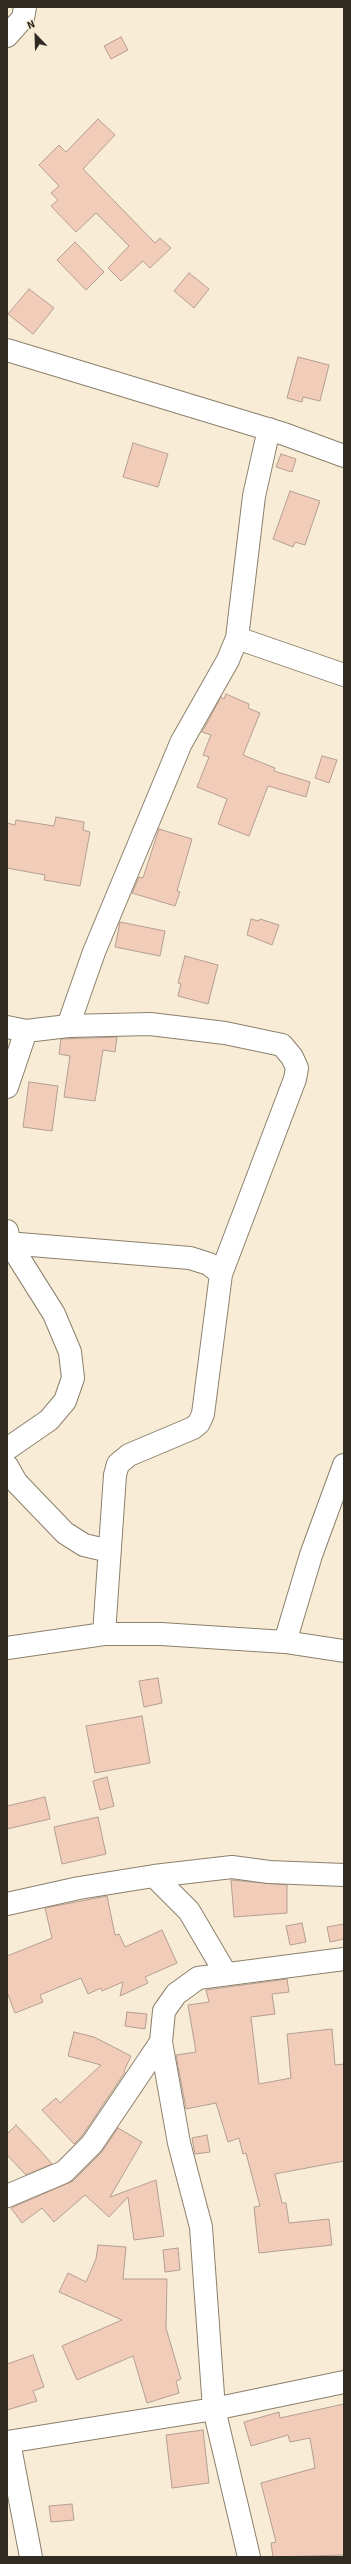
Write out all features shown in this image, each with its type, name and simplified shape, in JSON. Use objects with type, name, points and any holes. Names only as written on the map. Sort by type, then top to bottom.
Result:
[{"type":"street","points":[[7,36],[23,18],[25,7]]},
{"type":"street","points":[[7,350],[269,429],[344,456]]},
{"type":"street","points":[[68,1026],[94,952],[181,743],[228,660],[237,638],[254,496],[269,429]]},
{"type":"street","points":[[237,638],[344,675]]},
{"type":"street","points":[[7,1086],[17,1029],[150,1024],[225,1033],[282,1045],[292,1057],[297,1068],[295,1079],[221,1274],[203,1414],[199,1423],[193,1428],[129,1455],[118,1464],[115,1475],[104,1634]]},
{"type":"street","points":[[8,1239],[190,1258],[209,1264],[221,1274]]},
{"type":"street","points":[[7,1449],[49,1420],[65,1401],[73,1378],[70,1352],[54,1314],[8,1239]]},
{"type":"street","points":[[285,1642],[311,1555],[344,1465]]},
{"type":"street","points":[[7,1466],[16,1482],[65,1533],[84,1545],[109,1551]]},
{"type":"street","points":[[7,1648],[104,1634],[219,1636],[285,1642],[344,1651]]},
{"type":"street","points":[[7,1904],[79,1888],[154,1876],[232,1867],[269,1872],[344,1875]]},
{"type":"street","points":[[154,1876],[189,1911],[226,1974]]},
{"type":"street","points":[[249,2557],[214,2409],[201,2227],[179,2143],[161,2042],[164,2011],[176,1994],[198,1978],[344,1959]]},
{"type":"street","points":[[7,2196],[64,2172],[92,2144],[161,2042]]},
{"type":"street","points":[[31,2557],[8,2442],[214,2409],[344,2382]]},
{"type":"building","points":[[121,37],[128,50],[111,59],[104,46]]},
{"type":"building","points":[[98,119],[115,135],[83,169],[155,243],[160,238],[171,248],[150,268],[143,261],[121,281],[108,268],[129,246],[96,213],[76,232],[51,206],[58,200],[51,193],[59,186],[39,165],[59,145],[66,152]]},
{"type":"building","points":[[75,242],[104,272],[86,290],[57,260]]},
{"type":"building","points":[[189,273],[209,289],[194,308],[174,291]]},
{"type":"building","points":[[29,289],[54,308],[33,334],[8,314]]},
{"type":"building","points":[[298,357],[329,365],[320,401],[303,397],[302,402],[287,398]]},
{"type":"building","points":[[133,443],[168,454],[158,487],[123,477]]},
{"type":"building","points":[[281,454],[296,459],[292,472],[276,467]]},
{"type":"building","points":[[290,491],[320,501],[305,545],[295,542],[293,547],[273,539]]},
{"type":"building","points":[[226,694],[249,704],[248,708],[260,713],[243,755],[275,768],[274,771],[310,782],[306,797],[268,786],[249,836],[218,824],[227,799],[197,787],[209,757],[203,755],[211,735],[202,732],[221,697],[224,699]]},
{"type":"building","points":[[322,756],[337,760],[329,783],[315,778]]},
{"type":"building","points":[[56,817],[84,822],[83,830],[90,832],[80,886],[44,880],[45,875],[7,868],[7,823],[15,825],[16,820],[54,826]]},
{"type":"building","points":[[159,829],[192,839],[177,891],[180,892],[175,906],[132,893],[139,877],[143,878]]},
{"type":"building","points":[[251,919],[259,921],[260,919],[279,925],[272,945],[247,935]]},
{"type":"building","points":[[120,922],[165,931],[160,956],[115,947]]},
{"type":"building","points":[[185,956],[218,965],[208,1004],[178,996],[181,984],[178,983]]},
{"type":"building","points":[[117,1037],[115,1052],[103,1050],[95,1101],[64,1097],[70,1056],[59,1054],[61,1039]]},
{"type":"building","points":[[29,1082],[58,1086],[52,1131],[23,1127]]},
{"type":"building","points":[[158,1678],[162,1703],[144,1707],[139,1681]]},
{"type":"building","points":[[142,1716],[150,1763],[95,1773],[86,1726]]},
{"type":"building","points":[[107,1777],[114,1806],[100,1810],[93,1781]]},
{"type":"building","points":[[45,1797],[50,1819],[7,1829],[7,1806]]},
{"type":"building","points":[[98,1817],[106,1854],[62,1864],[54,1827]]},
{"type":"building","points":[[231,1880],[287,1885],[287,1913],[234,1917]]},
{"type":"building","points":[[107,1896],[115,1935],[119,1934],[125,1947],[162,1930],[177,1963],[145,1977],[148,1983],[120,1996],[123,1982],[102,1991],[101,1988],[88,1994],[81,1978],[40,1995],[43,2002],[15,2013],[7,1992],[7,1956],[52,1938],[45,1908]]},
{"type":"building","points":[[302,1923],[306,1942],[290,1945],[286,1926]]},
{"type":"building","points":[[344,1924],[344,1939],[330,1942],[327,1927]]},
{"type":"building","points":[[287,1979],[289,1992],[272,1994],[275,2014],[251,2017],[259,2084],[291,2078],[287,2034],[332,2029],[335,2065],[344,2064],[344,2161],[275,2174],[282,2203],[286,2203],[289,2223],[329,2219],[332,2245],[259,2253],[254,2207],[260,2206],[246,2153],[243,2154],[239,2138],[228,2142],[216,2103],[186,2109],[176,2055],[196,2052],[188,2005],[209,2002],[206,1990]]},
{"type":"building","points":[[127,2012],[147,2014],[145,2029],[125,2026]]},
{"type":"building","points":[[74,2032],[94,2037],[131,2056],[124,2071],[125,2072],[82,2136],[74,2144],[42,2110],[56,2098],[60,2103],[101,2065],[68,2056]]},
{"type":"building","points":[[16,2125],[52,2164],[26,2175],[7,2155],[7,2134]]},
{"type":"building","points":[[118,2128],[142,2142],[110,2197],[156,2180],[164,2236],[134,2240],[128,2197],[109,2217],[85,2195],[54,2222],[42,2208],[22,2223],[11,2208],[73,2181],[101,2153]]},
{"type":"building","points":[[207,2135],[210,2152],[195,2154],[192,2138]]},
{"type":"building","points":[[98,2245],[126,2247],[123,2279],[167,2279],[166,2328],[181,2379],[176,2381],[179,2393],[147,2403],[133,2356],[77,2380],[62,2346],[122,2320],[59,2292],[68,2273],[86,2282],[96,2259]]},
{"type":"building","points":[[178,2248],[180,2270],[165,2272],[163,2250]]},
{"type":"building","points":[[33,2355],[44,2387],[33,2391],[37,2401],[7,2410],[7,2364]]},
{"type":"building","points":[[344,2404],[344,2555],[273,2557],[271,2543],[276,2542],[261,2483],[315,2468],[310,2438],[290,2442],[288,2435],[251,2446],[244,2422],[279,2412],[280,2418]]},
{"type":"building","points":[[203,2430],[209,2483],[172,2488],[166,2435]]},
{"type":"building","points":[[72,2504],[74,2520],[51,2522],[49,2506]]}]
